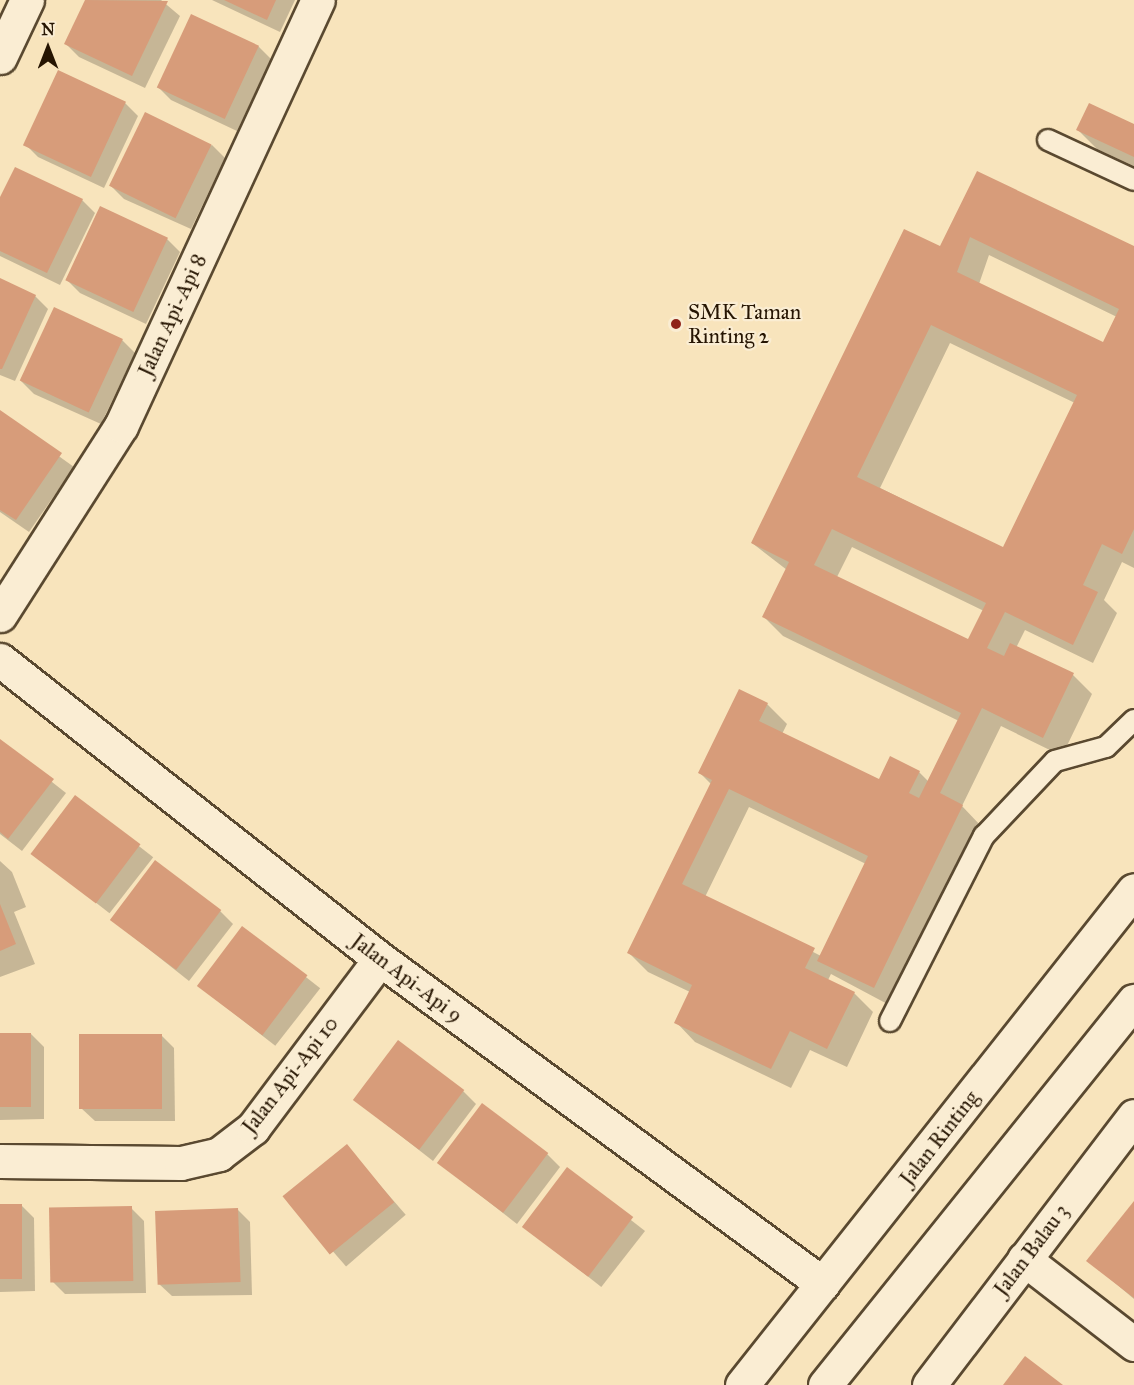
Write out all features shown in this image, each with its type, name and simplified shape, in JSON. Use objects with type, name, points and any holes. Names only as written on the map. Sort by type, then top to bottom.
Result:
[{"type":"street","points":[[0,57],[27,0]]},
{"type":"street","name":"Jalan Api-Api 8","points":[[0,615],[121,426],[318,0]]},
{"type":"street","name":"Jalan Api-Api 9","points":[[0,660],[380,959],[823,1284]]},
{"type":"street","name":"Jalan Rinting","points":[[742,1385],[1134,890]]},
{"type":"street","name":"Jalan Api-Api 10","points":[[0,1161],[181,1163],[219,1154],[253,1128],[380,959]]},
{"type":"street","points":[[825,1385],[1134,1001]]},
{"type":"street","name":"Jalan Balau 3","points":[[929,1385],[1024,1259],[1133,1121]]},
{"type":"street","points":[[1024,1259],[1134,1344]]},
{"type":"lane","points":[[1048,140],[1134,180]]},
{"type":"lane","points":[[890,1021],[984,836],[1056,761],[1106,747],[1134,720]]},
{"type":"building","points":[[85,0],[168,1],[132,76],[64,44]]},
{"type":"building","points":[[224,0],[276,0],[267,20]]},
{"type":"building","points":[[191,14],[259,46],[225,119],[157,87]]},
{"type":"building","points":[[58,70],[126,102],[91,177],[23,145]]},
{"type":"building","points":[[1089,103],[1134,124],[1134,157],[1076,130]]},
{"type":"building","points":[[145,112],[212,144],[176,218],[109,186]]},
{"type":"building","points":[[15,167],[83,199],[47,273],[0,251],[0,197]]},
{"type":"building","points":[[977,171],[1134,246],[1134,529],[1122,554],[1102,544],[1083,585],[1098,592],[1073,645],[1005,612],[987,648],[1004,656],[1010,643],[1074,673],[1043,738],[982,708],[940,793],[963,805],[874,988],[817,961],[868,856],[729,789],[682,884],[815,948],[805,968],[855,992],[827,1049],[790,1031],[771,1069],[674,1023],[692,985],[627,953],[712,780],[698,773],[739,689],[768,703],[759,721],[879,779],[890,756],[920,771],[909,793],[919,798],[961,713],[762,617],[789,562],[751,543],[904,229],[940,246]],"holes":[[[970,237],[1119,309],[1103,342],[957,272]],[[931,325],[1077,395],[1003,547],[857,477]],[[832,529],[986,603],[968,639],[814,565]]]},
{"type":"building","points":[[100,206],[168,238],[133,312],[65,280]]},
{"type":"building","points":[[0,278],[36,295],[2,369],[0,369]]},
{"type":"building","points":[[54,307],[123,339],[89,413],[20,380]]},
{"type":"building","points":[[0,410],[62,453],[16,520],[0,510]]},
{"type":"building","points":[[0,739],[54,779],[8,839],[0,832]]},
{"type":"building","points":[[75,795],[140,844],[96,903],[30,854]]},
{"type":"building","points":[[155,860],[221,910],[176,970],[110,920]]},
{"type":"building","points":[[0,904],[16,944],[0,951]]},
{"type":"building","points":[[242,926],[307,975],[262,1035],[197,986]]},
{"type":"building","points":[[0,1033],[31,1033],[31,1107],[0,1107]]},
{"type":"building","points":[[79,1034],[162,1034],[162,1109],[79,1109]]},
{"type":"building","points":[[398,1040],[464,1090],[419,1150],[353,1100]]},
{"type":"building","points":[[482,1103],[548,1153],[503,1213],[437,1163]]},
{"type":"building","points":[[347,1144],[394,1202],[330,1255],[282,1196]]},
{"type":"building","points":[[567,1167],[633,1217],[588,1277],[522,1227]]},
{"type":"building","points":[[1134,1201],[1134,1298],[1086,1261]]},
{"type":"building","points":[[0,1204],[22,1204],[22,1279],[0,1279]]},
{"type":"building","points":[[132,1206],[133,1281],[50,1282],[49,1207]]},
{"type":"building","points":[[238,1208],[241,1282],[158,1285],[155,1211]]},
{"type":"building","points":[[1025,1356],[1063,1385],[1003,1385]]},
{"type":"place","name":"SMK Taman Rinting 2","points":[[676,324]]}]
